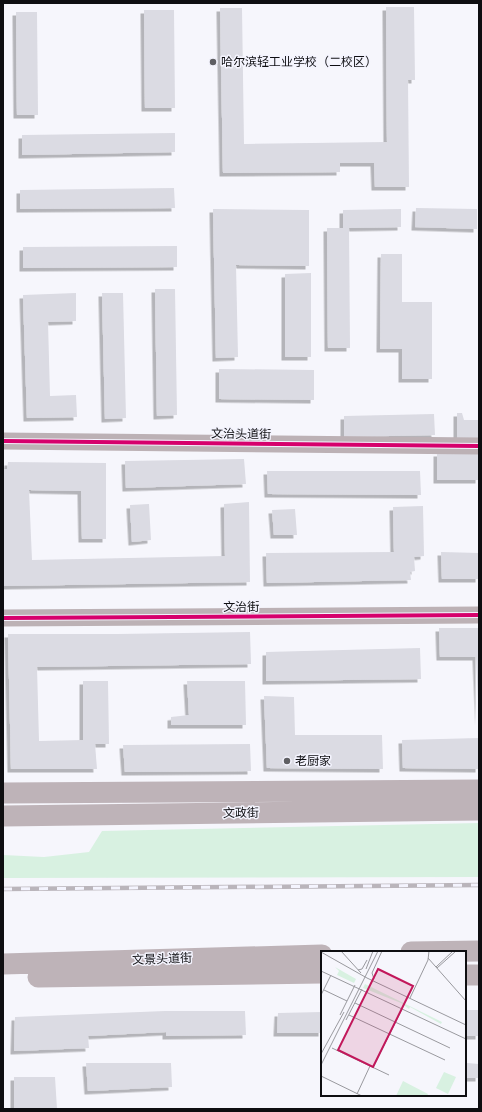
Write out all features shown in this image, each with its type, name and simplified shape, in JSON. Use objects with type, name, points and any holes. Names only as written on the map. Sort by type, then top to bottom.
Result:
[{"type":"main road","name":"文政街","points":[[3,793],[479,790]]},
{"type":"main road","name":"文政街","points":[[3,816],[479,810]]},
{"type":"main road","points":[[466,951],[479,951]]},
{"type":"main road","name":"文景头道街","points":[[3,964],[321,955]]},
{"type":"main road","name":"文景头道街","points":[[3,978],[321,973]]},
{"type":"street","name":"文治头道街","points":[[3,441],[479,446]]},
{"type":"street","name":"文治街","points":[[3,618],[479,615]]},
{"type":"green space","points":[[479,823],[479,877],[3,878],[3,855],[44,857],[89,852],[102,831]]},
{"type":"building","points":[[386,7],[414,7],[415,80],[408,80],[409,187],[375,187],[374,163],[340,163],[340,172],[223,173],[220,8],[242,8],[244,144],[387,142]]},
{"type":"building","points":[[144,10],[174,10],[175,108],[145,108]]},
{"type":"building","points":[[16,12],[37,12],[38,115],[17,115]]},
{"type":"building","points":[[175,133],[175,152],[22,155],[22,135]]},
{"type":"building","points":[[174,188],[175,208],[20,209],[20,190]]},
{"type":"building","points":[[416,208],[477,209],[477,229],[415,227]]},
{"type":"building","points":[[213,209],[309,210],[309,266],[236,265],[238,357],[216,358]]},
{"type":"building","points":[[401,209],[401,227],[349,228],[350,348],[328,348],[327,228],[343,228],[343,210]]},
{"type":"building","points":[[177,246],[177,267],[23,268],[23,247]]},
{"type":"building","points":[[381,254],[402,254],[402,302],[432,302],[432,379],[402,379],[402,349],[380,349]]},
{"type":"building","points":[[311,273],[311,357],[285,357],[285,274]]},
{"type":"building","points":[[155,289],[175,289],[177,415],[157,416]]},
{"type":"building","points":[[76,293],[76,321],[48,322],[50,396],[76,395],[77,417],[27,418],[23,295]]},
{"type":"building","points":[[102,293],[123,293],[126,418],[105,419]]},
{"type":"building","points":[[219,369],[314,370],[314,400],[219,399]]},
{"type":"building","points":[[457,413],[462,413],[464,420],[479,420],[479,438],[457,438]]},
{"type":"building","points":[[434,414],[435,435],[344,437],[344,416]]},
{"type":"building","points":[[437,453],[479,453],[479,480],[437,480]]},
{"type":"building","points":[[244,459],[246,484],[126,488],[125,461]]},
{"type":"building","points":[[8,462],[106,463],[106,539],[82,539],[81,491],[29,490],[32,560],[225,556],[224,504],[249,502],[250,582],[4,586],[3,469],[7,469]]},
{"type":"building","points":[[267,471],[420,471],[421,495],[268,494]]},
{"type":"building","points":[[149,504],[151,540],[132,542],[130,505]]},
{"type":"building","points":[[423,506],[424,556],[414,557],[415,571],[410,572],[411,580],[267,583],[266,553],[394,552],[393,507]]},
{"type":"building","points":[[295,509],[297,535],[274,535],[272,510]]},
{"type":"building","points":[[441,552],[479,553],[479,579],[442,579]]},
{"type":"building","points":[[439,628],[479,628],[479,722],[476,657],[440,657]]},
{"type":"building","points":[[250,632],[251,664],[37,667],[39,741],[83,740],[83,681],[108,681],[109,744],[95,744],[97,769],[11,769],[8,634]]},
{"type":"building","points":[[420,648],[421,679],[266,681],[266,652]]},
{"type":"building","points":[[187,681],[245,681],[246,725],[171,725],[171,717],[189,715]]},
{"type":"building","points":[[264,696],[294,697],[295,735],[382,735],[383,769],[267,768]]},
{"type":"building","points":[[479,738],[479,769],[403,768],[402,740]]},
{"type":"building","points":[[250,744],[251,771],[125,772],[123,745]]},
{"type":"building","points":[[466,1010],[479,1010],[479,1036],[466,1036]]},
{"type":"building","points":[[165,1011],[245,1011],[246,1035],[166,1036],[166,1032],[88,1036],[89,1048],[14,1051],[15,1017]]},
{"type":"building","points":[[321,1012],[321,1033],[277,1033],[278,1013]]},
{"type":"building","points":[[86,1063],[171,1063],[172,1087],[88,1091]]},
{"type":"building","points":[[467,1063],[479,1064],[479,1078],[467,1078]]},
{"type":"building","points":[[14,1077],[55,1077],[57,1109],[14,1109]]},
{"type":"railway","points":[[3,889],[479,885]]},
{"type":"cycle path","points":[[3,441],[479,446]]},
{"type":"cycle path","points":[[3,618],[479,615]]},
{"type":"place","name":"哈尔滨轻工业学校（二校区）","points":[[213,62]]},
{"type":"place","name":"老厨家","points":[[287,761]]}]
